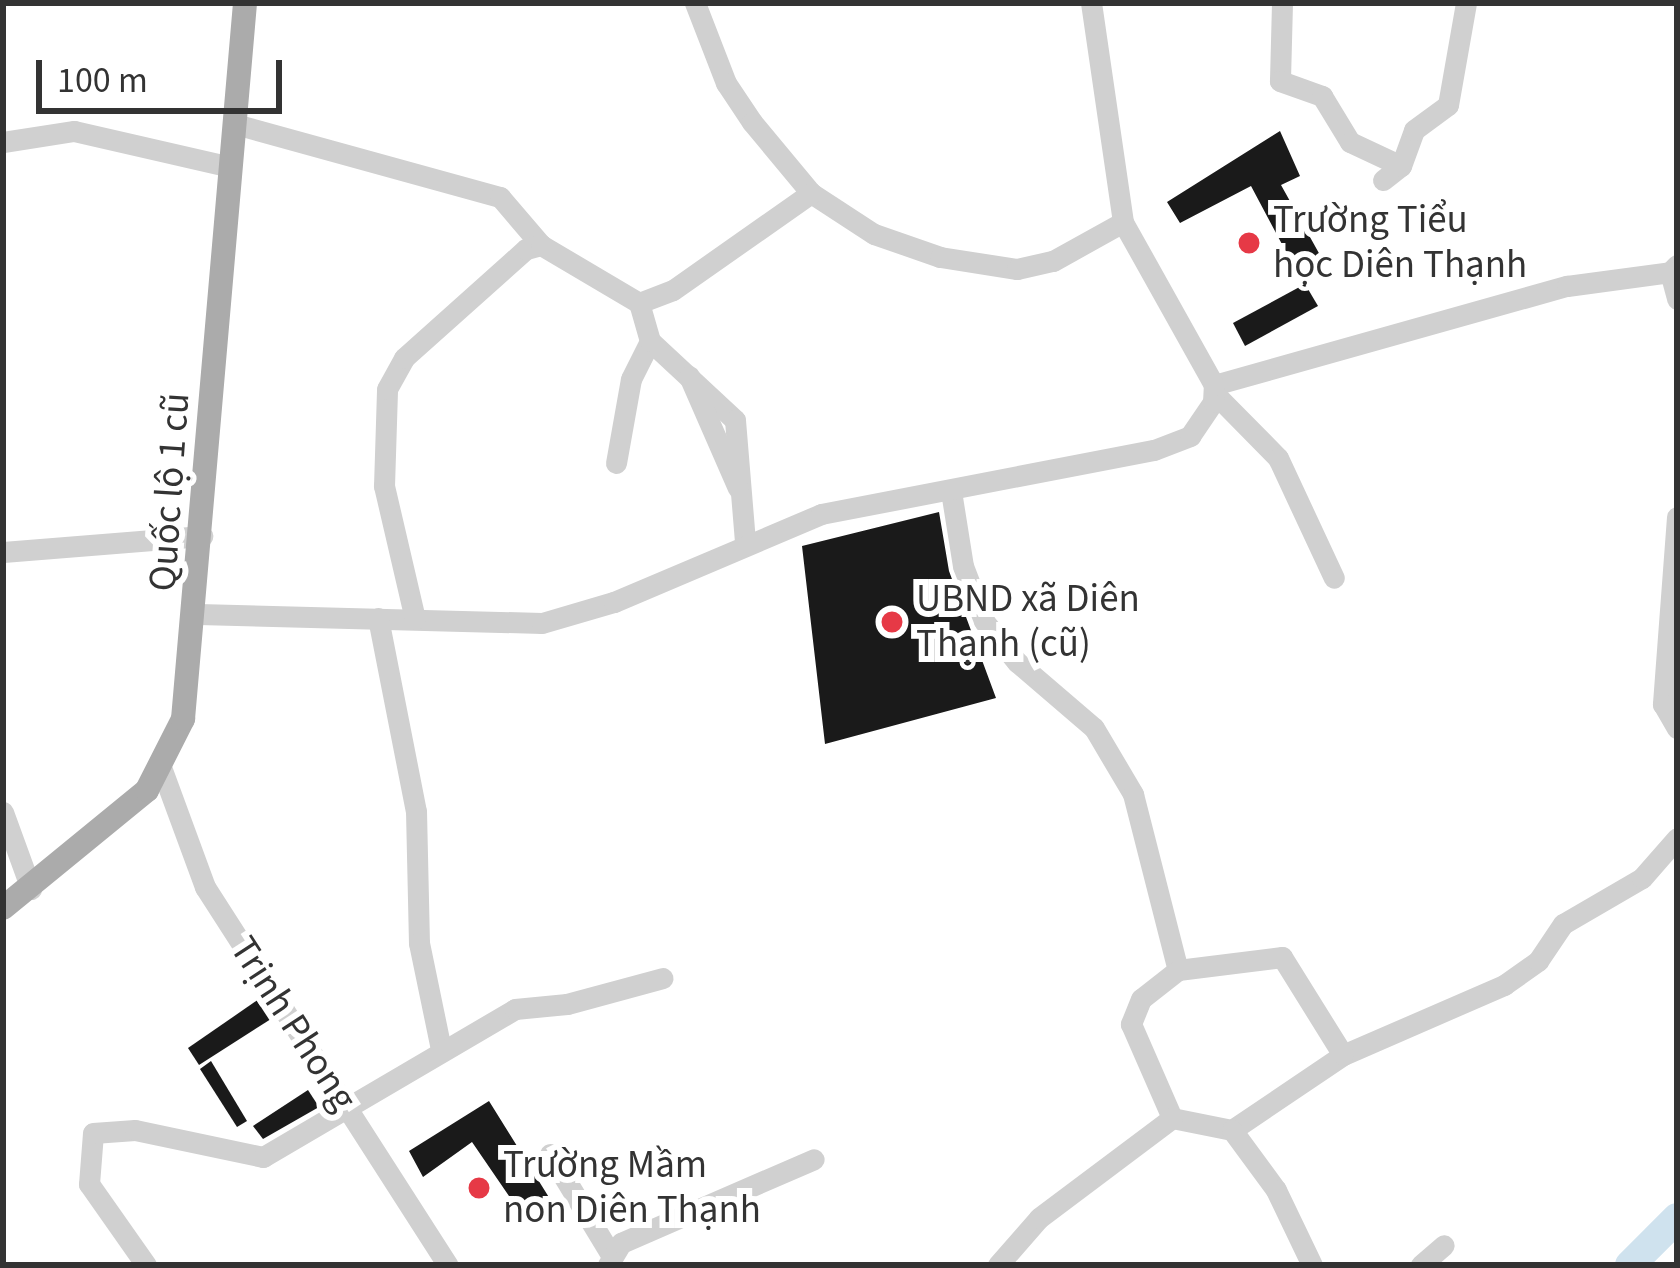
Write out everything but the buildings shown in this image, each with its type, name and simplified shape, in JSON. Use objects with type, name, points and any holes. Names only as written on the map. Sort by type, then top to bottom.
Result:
[{"type":"main road","name":"Quốc lộ 1 cũ","points":[[3,908],[117,820],[161,770],[188,699],[245,3]]},
{"type":"street","points":[[695,3],[738,102],[811,193],[895,244],[1017,268],[1053,261],[1123,222]]},
{"type":"street","points":[[1091,3],[1123,222],[1214,389],[1278,458],[1334,578]]},
{"type":"street","points":[[1282,3],[1280,81],[1322,96],[1350,142],[1392,173],[1414,130],[1448,105],[1466,3]]},
{"type":"street","points":[[236,124],[500,197],[541,245],[639,303],[650,340],[735,420],[745,542]]},
{"type":"street","points":[[3,142],[74,131],[231,167]]},
{"type":"street","points":[[639,303],[673,290],[811,193]]},
{"type":"street","points":[[416,619],[384,487],[387,388],[404,358],[474,289],[541,245]]},
{"type":"street","points":[[1214,389],[1567,286],[1673,269],[1677,299]]},
{"type":"street","points":[[616,463],[631,379],[650,340]]},
{"type":"street","points":[[198,614],[542,622],[671,579],[745,542],[821,514],[1180,441],[1200,427],[1214,389]]},
{"type":"street","points":[[951,491],[962,566],[984,621],[1016,662],[1083,715],[1125,774],[1158,871],[1178,970]]},
{"type":"street","points":[[1677,517],[1663,704],[1677,728]]},
{"type":"street","points":[[3,552],[202,536]]},
{"type":"street","points":[[379,618],[416,811],[418,943],[441,1049]]},
{"type":"street","name":"Trịnh Phong","points":[[161,770],[205,887],[448,1265]]},
{"type":"street","points":[[3,812],[31,889]]},
{"type":"street","points":[[1232,1130],[1343,1055],[1525,972],[1563,924],[1642,878],[1677,838]]},
{"type":"street","points":[[1172,1118],[1131,1024],[1142,999],[1178,970],[1282,957],[1343,1055]]},
{"type":"street","points":[[146,1265],[89,1184],[93,1133],[135,1130],[263,1157],[515,1009],[567,1004],[663,978]]},
{"type":"street","points":[[998,1265],[1039,1218],[1172,1118],[1232,1130],[1276,1190],[1312,1265]]},
{"type":"street","points":[[550,1154],[609,1259],[814,1159]]},
{"type":"street","points":[[1421,1265],[1444,1245]]},
{"type":"waterway","points":[[1630,1265],[1677,1218]]},
{"type":"place","name":"Trường Tiểu học Diên Thạnh","points":[[1249,243]]},
{"type":"place","name":"UBND xã Diên Thạnh (cũ)","points":[[892,622]]},
{"type":"place","name":"Trường Mầm non Diên Thạnh","points":[[479,1188]]}]
